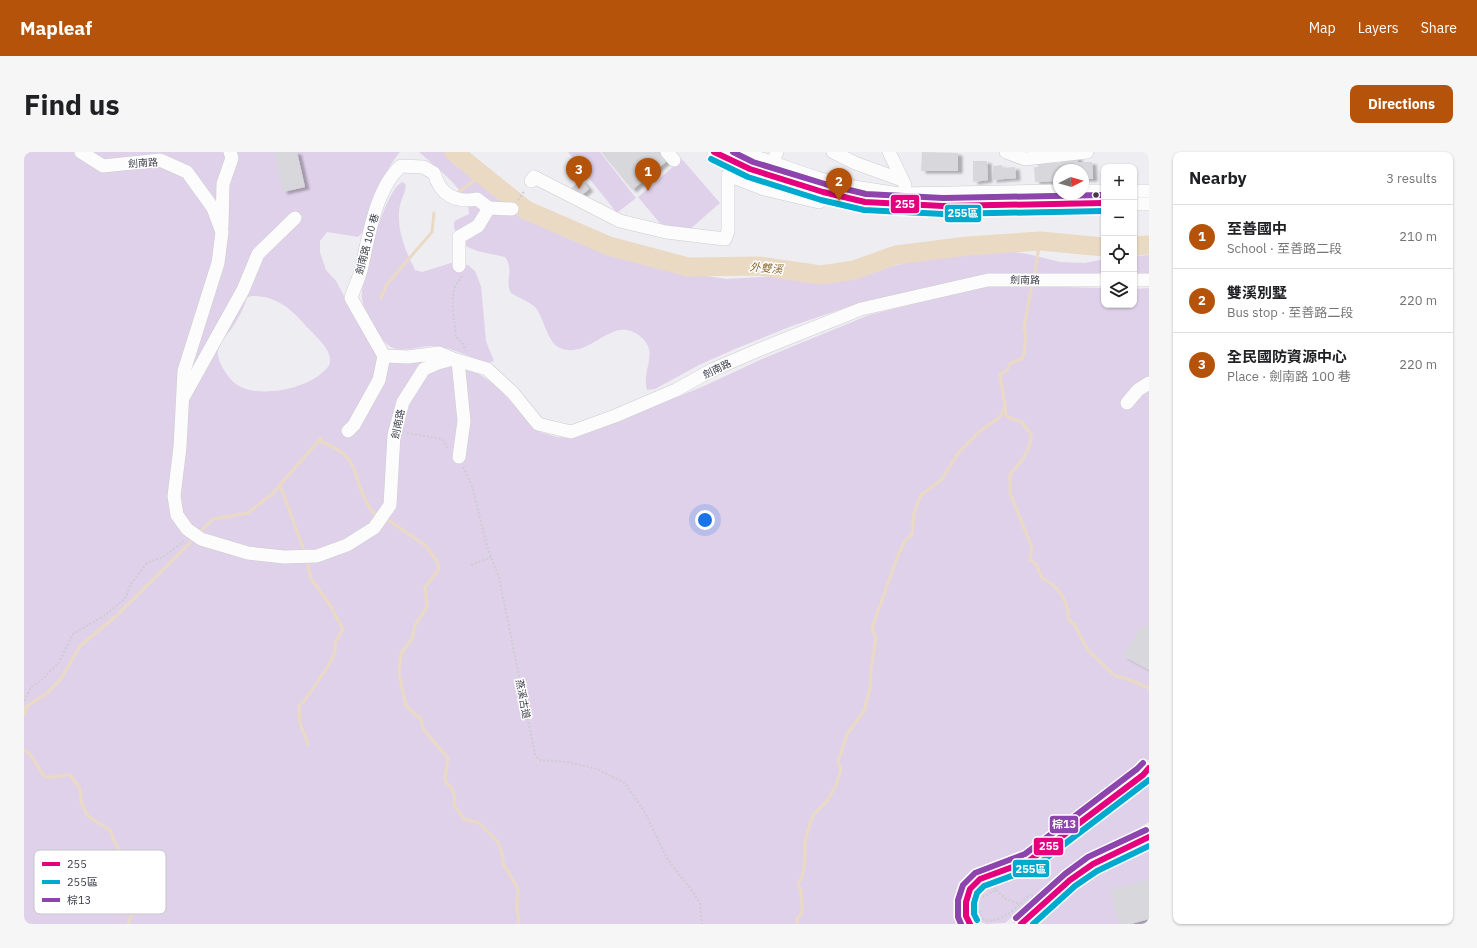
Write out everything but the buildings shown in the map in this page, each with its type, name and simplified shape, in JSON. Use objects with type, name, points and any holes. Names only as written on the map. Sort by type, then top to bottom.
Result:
[{"type":"street","name":"劍南路","points":[[81,152],[103,166],[160,160],[187,172],[213,208],[222,232],[218,263],[184,371],[180,447],[174,496],[177,515],[187,529],[196,535],[248,553],[284,557],[316,556],[346,545],[374,528],[390,505],[394,435],[403,402],[424,369],[438,363],[456,360],[487,370],[513,393],[538,424],[571,432],[615,416],[676,390],[712,370],[861,309],[988,280],[1101,280]]},
{"type":"street","points":[[222,232],[223,184],[232,158],[230,152]]},
{"type":"street","points":[[714,152],[750,169],[823,192],[865,202],[1053,191]]},
{"type":"street","points":[[741,152],[774,158],[817,178],[910,200],[1101,203]]},
{"type":"street","points":[[833,152],[855,163],[902,180]]},
{"type":"street","points":[[889,152],[910,200]]},
{"type":"street","points":[[1006,152],[1025,160],[1086,152]]},
{"type":"street","name":"劍南路 100 巷","points":[[384,356],[350,298],[362,267],[373,218],[393,174],[401,166],[423,167],[434,173],[436,181],[449,197],[466,201],[477,199],[489,208],[512,209]]},
{"type":"street","points":[[531,181],[534,177],[620,222],[666,232],[725,239],[728,230],[728,175],[764,189],[819,202],[823,192]]},
{"type":"street","points":[[1137,191],[1149,190]]},
{"type":"street","points":[[1089,191],[1101,191]]},
{"type":"street","points":[[1137,204],[1149,204]]},
{"type":"street","points":[[459,266],[459,237],[478,226],[489,208]]},
{"type":"street","points":[[182,399],[243,290],[258,254],[295,218]]},
{"type":"street","points":[[1137,280],[1149,280]]},
{"type":"street","points":[[348,431],[354,425],[379,380],[384,356],[408,357],[439,353],[456,360],[464,422],[459,457]]},
{"type":"street","points":[[1127,403],[1138,390],[1149,383]]},
{"type":"street","points":[[970,924],[966,916],[966,902],[970,889],[980,879],[1029,861],[1144,775],[1149,768]]},
{"type":"street","points":[[1021,924],[1070,880],[1093,864],[1149,837]]},
{"type":"path","points":[[512,209],[531,181]]},
{"type":"path","points":[[456,360],[469,356],[462,342],[456,337],[453,295],[455,286],[462,277],[459,266]]},
{"type":"path","name":"燕溪古道","points":[[402,433],[442,439],[450,451],[459,457],[472,486],[491,557],[499,578],[535,754],[539,760],[567,762],[597,769],[625,783],[644,811],[668,860],[700,903],[702,924]]},
{"type":"path","points":[[24,701],[31,687],[43,680],[46,675],[58,664],[73,634],[104,616],[122,602],[126,597],[130,585],[146,563],[173,551],[196,535]]},
{"type":"path","points":[[471,565],[491,557]]},
{"type":"path","points":[[989,876],[996,890],[1006,899],[1020,904]]},
{"type":"path","points":[[978,905],[979,898],[996,890]]},
{"type":"path","points":[[978,909],[984,920],[990,922],[1002,919],[1031,894],[1041,907]]},
{"type":"shaded area","points":[[24,152],[400,152],[382,181],[361,235],[358,237],[327,232],[320,241],[320,252],[326,270],[336,281],[377,356],[389,363],[427,361],[458,365],[476,372],[495,385],[517,408],[531,426],[540,432],[557,437],[573,438],[614,423],[704,386],[762,359],[869,315],[990,285],[1101,288],[1101,308],[1137,308],[1137,289],[1149,288],[1149,759],[1138,771],[1025,856],[979,874],[963,924],[24,924]],"holes":[[[251,296],[259,296],[275,300],[294,313],[325,346],[330,356],[330,361],[328,367],[316,377],[295,387],[271,391],[248,390],[232,381],[227,374],[219,358],[219,348],[222,341],[238,319],[247,298]]]},
{"type":"shaded area","points":[[419,152],[445,152],[522,213],[555,230],[602,251],[685,273],[727,279],[778,276],[808,280],[845,277],[941,255],[1002,250],[1028,254],[1060,262],[1085,263],[1101,260],[1101,275],[1048,276],[856,304],[792,326],[735,349],[699,365],[655,389],[647,390],[646,376],[649,350],[647,344],[642,338],[631,331],[621,330],[611,333],[582,348],[571,350],[560,348],[552,341],[535,307],[511,293],[509,289],[509,267],[505,257],[477,251],[463,245],[454,228],[454,223],[456,220],[469,214],[468,205],[458,188]]},
{"type":"shaded area","points":[[568,152],[600,152],[636,198],[617,213]]},
{"type":"shaded area","points":[[682,159],[720,203],[688,231],[663,227],[638,197]]},
{"type":"shaded area","points":[[403,182],[406,185],[399,209],[400,228],[406,249],[415,270],[422,272],[451,263],[468,265],[475,271],[481,286],[486,341],[494,361],[489,363],[451,349],[438,346],[427,346],[404,350],[393,348],[388,345],[379,335],[371,323],[365,310],[362,297],[365,272],[375,234],[382,215],[396,187]]},
{"type":"shaded area","points":[[1149,255],[1149,274],[1137,275],[1137,256]]},
{"type":"shaded area","points":[[1149,771],[1149,822],[1093,856],[1038,895],[1005,923],[986,924],[981,922],[975,914],[977,895],[982,891],[1000,885],[1011,874],[1030,868],[1071,838]]},
{"type":"shaded area","points":[[1149,842],[1149,924],[1030,924],[1089,872]]},
{"type":"waterway","name":"外雙溪","points":[[454,152],[526,210],[609,246],[688,267],[760,266],[821,275],[854,270],[896,255],[967,246],[1040,241],[1101,247]]},
{"type":"waterway","points":[[456,194],[483,174]]},
{"type":"waterway","points":[[381,298],[387,284],[432,232],[434,213]]},
{"type":"waterway","points":[[1034,277],[1040,241]]},
{"type":"waterway","name":"外雙溪","points":[[1137,246],[1149,245]]},
{"type":"waterway","points":[[797,924],[797,919],[802,913],[801,890],[798,885],[803,874],[805,841],[814,814],[827,801],[836,786],[841,769],[838,762],[847,734],[864,711],[870,688],[871,669],[876,638],[872,628],[898,555],[905,541],[912,534],[914,513],[921,495],[942,479],[959,452],[979,432],[1000,417],[1005,406],[1000,374],[1007,370],[1011,363],[1022,359],[1024,354],[1026,336],[1024,328],[1032,284]]},
{"type":"waterway","points":[[1005,407],[1006,416],[1022,422],[1031,434],[1031,440],[1027,451],[1010,474],[1010,493],[1032,548],[1030,560],[1036,564],[1042,578],[1055,586],[1061,594],[1068,609],[1069,620],[1075,625],[1087,649],[1115,676],[1125,678],[1149,688]]},
{"type":"waterway","points":[[199,533],[213,519],[248,513],[272,494],[321,438]]},
{"type":"waterway","points":[[320,441],[337,449],[348,458],[372,512],[379,515]]},
{"type":"waterway","points":[[280,485],[305,553]]},
{"type":"waterway","points":[[384,517],[426,546],[437,561],[439,569],[425,587],[427,607],[415,625],[412,639],[401,653],[399,673],[406,706],[421,719],[423,729],[448,758],[445,777],[446,783],[454,793],[454,805],[464,819],[479,823],[497,841],[502,852],[503,863],[518,889],[518,924]]},
{"type":"waterway","points":[[24,708],[46,694],[60,680],[80,646],[115,617],[194,539]]},
{"type":"waterway","points":[[307,560],[311,579],[328,602],[343,629],[335,643],[335,653],[325,671],[299,706],[300,724],[307,740],[307,745]]},
{"type":"waterway","points":[[24,715],[28,706]]},
{"type":"waterway","points":[[24,750],[30,754],[44,776],[50,777],[70,775],[80,788],[81,802],[88,816],[111,831],[113,839],[119,850]]},
{"type":"waterway","points":[[128,924],[132,914]]},
{"type":"transit line","name":"255","points":[[714,152],[750,169],[823,192],[865,202],[943,206],[1101,203]]},
{"type":"transit line","name":"棕13","points":[[733,152],[753,162],[825,184],[866,194],[943,198],[1101,195]]},
{"type":"transit line","name":"255區","points":[[711,159],[748,177],[821,200],[864,210],[943,214],[1101,211]]},
{"type":"transit line","name":"棕13","points":[[961,924],[958,917],[958,900],[963,885],[975,873],[1025,854],[1143,763]]},
{"type":"transit line","name":"255","points":[[970,924],[966,916],[966,902],[970,889],[980,879],[1029,861],[1143,775],[1149,768]]},
{"type":"transit line","name":"255區","points":[[977,920],[974,914],[974,903],[977,893],[984,886],[1033,868],[1149,780]]},
{"type":"transit line","name":"棕13","points":[[1016,918],[1065,874],[1088,857],[1146,830]]},
{"type":"transit line","name":"255","points":[[1021,924],[1070,880],[1093,864],[1149,837]]},
{"type":"transit line","name":"255區","points":[[1033,924],[1075,886],[1097,871],[1149,846]]},
{"type":"place","name":"全民國防資源中心","points":[[579,189]]},
{"type":"place","name":"至善國中","points":[[648,191]]},
{"type":"place","name":"雙溪別墅","points":[[839,201]]}]
